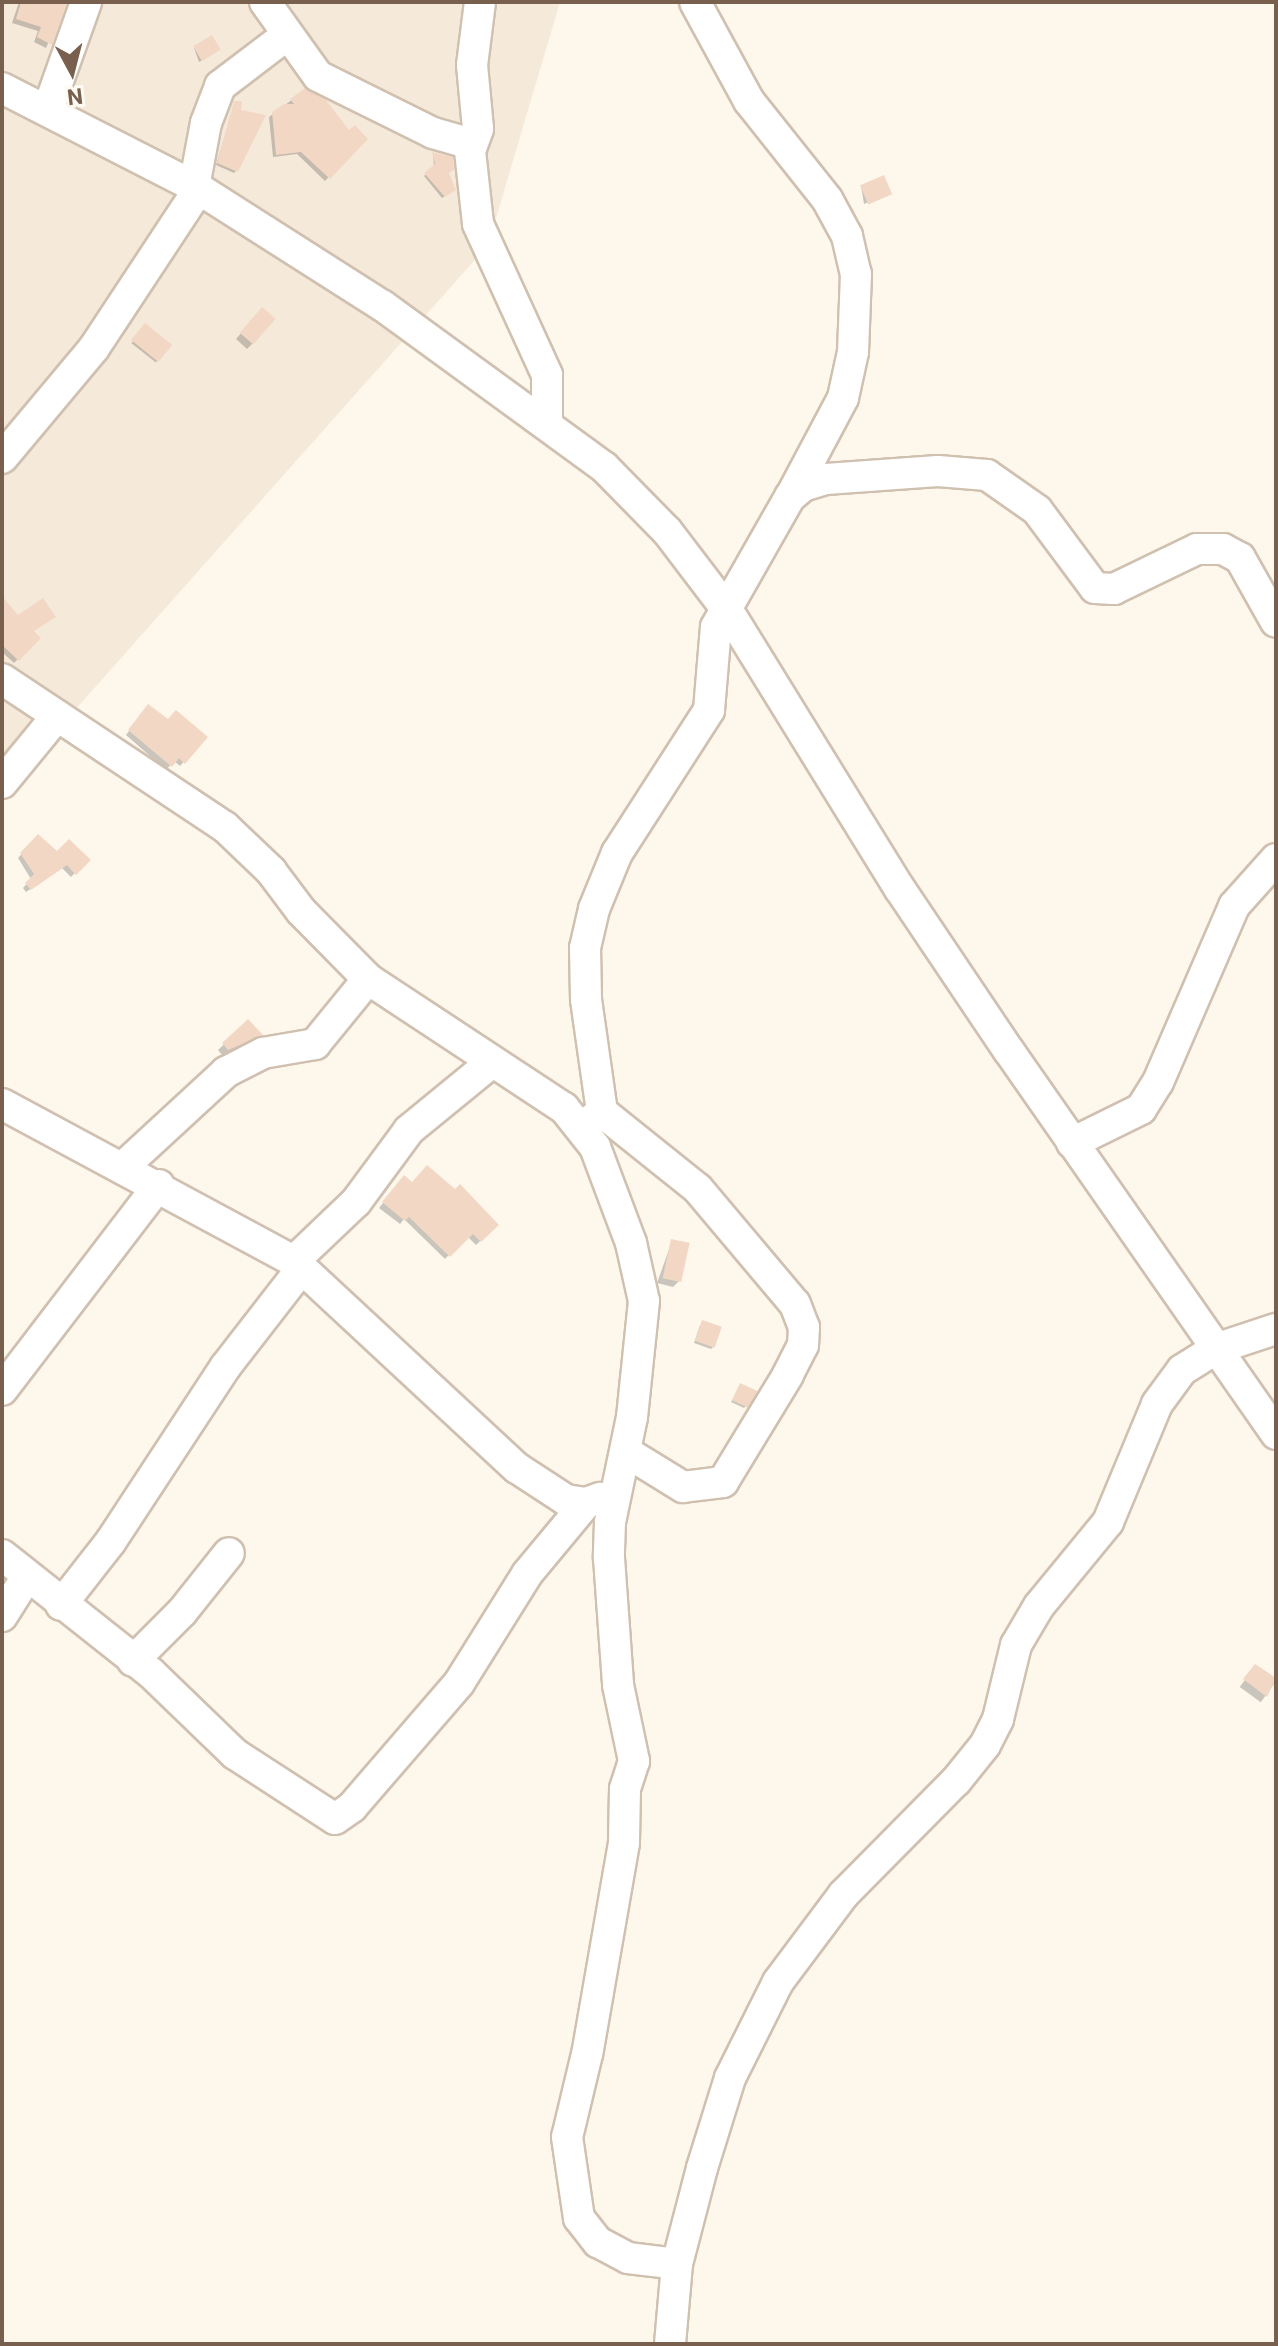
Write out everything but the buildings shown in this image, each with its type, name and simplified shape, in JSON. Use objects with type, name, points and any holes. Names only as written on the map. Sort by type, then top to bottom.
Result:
[{"type":"street","points":[[48,109],[86,2]]},
{"type":"street","points":[[265,2],[287,35],[330,83],[433,133],[471,144]]},
{"type":"street","points":[[480,2],[472,65],[478,129],[471,144],[478,224],[547,375],[547,423]]},
{"type":"street","points":[[677,2264],[628,2258],[598,2242],[579,2218],[567,2137],[587,2054],[624,1843],[625,1789],[634,1761],[618,1685],[611,1602],[610,1522],[626,1452],[644,1301],[641,1276],[592,1119],[585,948],[594,909],[625,839],[709,710],[712,643],[843,398],[853,352],[856,274],[847,236],[827,199],[749,101],[695,2]]},
{"type":"street","points":[[2,458],[94,348],[197,188],[206,123],[220,86],[287,35]]},
{"type":"street","points":[[2,88],[197,188],[383,306],[604,467],[667,531],[728,611],[900,889],[1072,1143],[1276,1434]]},
{"type":"street","points":[[790,497],[803,486],[826,479],[969,470],[1010,488],[1037,510],[1095,588],[1114,589],[1197,549],[1223,549],[1240,558],[1276,622]]},
{"type":"street","points":[[2,679],[225,827],[368,979],[491,1063],[564,1108],[592,1119],[698,1189],[795,1304],[804,1327],[803,1345],[773,1403],[723,1482],[683,1487],[626,1452]]},
{"type":"street","points":[[2,783],[57,716]]},
{"type":"street","points":[[1072,1143],[1141,1109],[1158,1082],[1234,906],[1276,859]]},
{"type":"street","points":[[122,1168],[226,1072],[263,1053],[315,1044],[368,979]]},
{"type":"street","points":[[61,1605],[111,1541],[226,1366],[298,1264],[356,1202],[400,1139],[491,1063]]},
{"type":"street","points":[[2,1104],[159,1185],[298,1264],[517,1468],[566,1500],[586,1503]]},
{"type":"street","points":[[2,1390],[159,1185]]},
{"type":"street","points":[[670,2344],[677,2264],[730,2078],[778,1982],[843,1895],[956,1781],[985,1745],[998,1719],[1016,1645],[1039,1606],[1108,1522],[1157,1404],[1182,1370],[1215,1349],[1276,1329]]},
{"type":"street","points":[[2,1555],[26,1578],[133,1661],[235,1754],[335,1819],[352,1807],[459,1683],[527,1574],[586,1503],[619,1486]]},
{"type":"street","points":[[133,1661],[182,1612],[229,1553]]},
{"type":"street","points":[[2,1616],[26,1578]]},
{"type":"shaded area","points":[[2,2],[560,2],[488,245],[2,792]]}]
